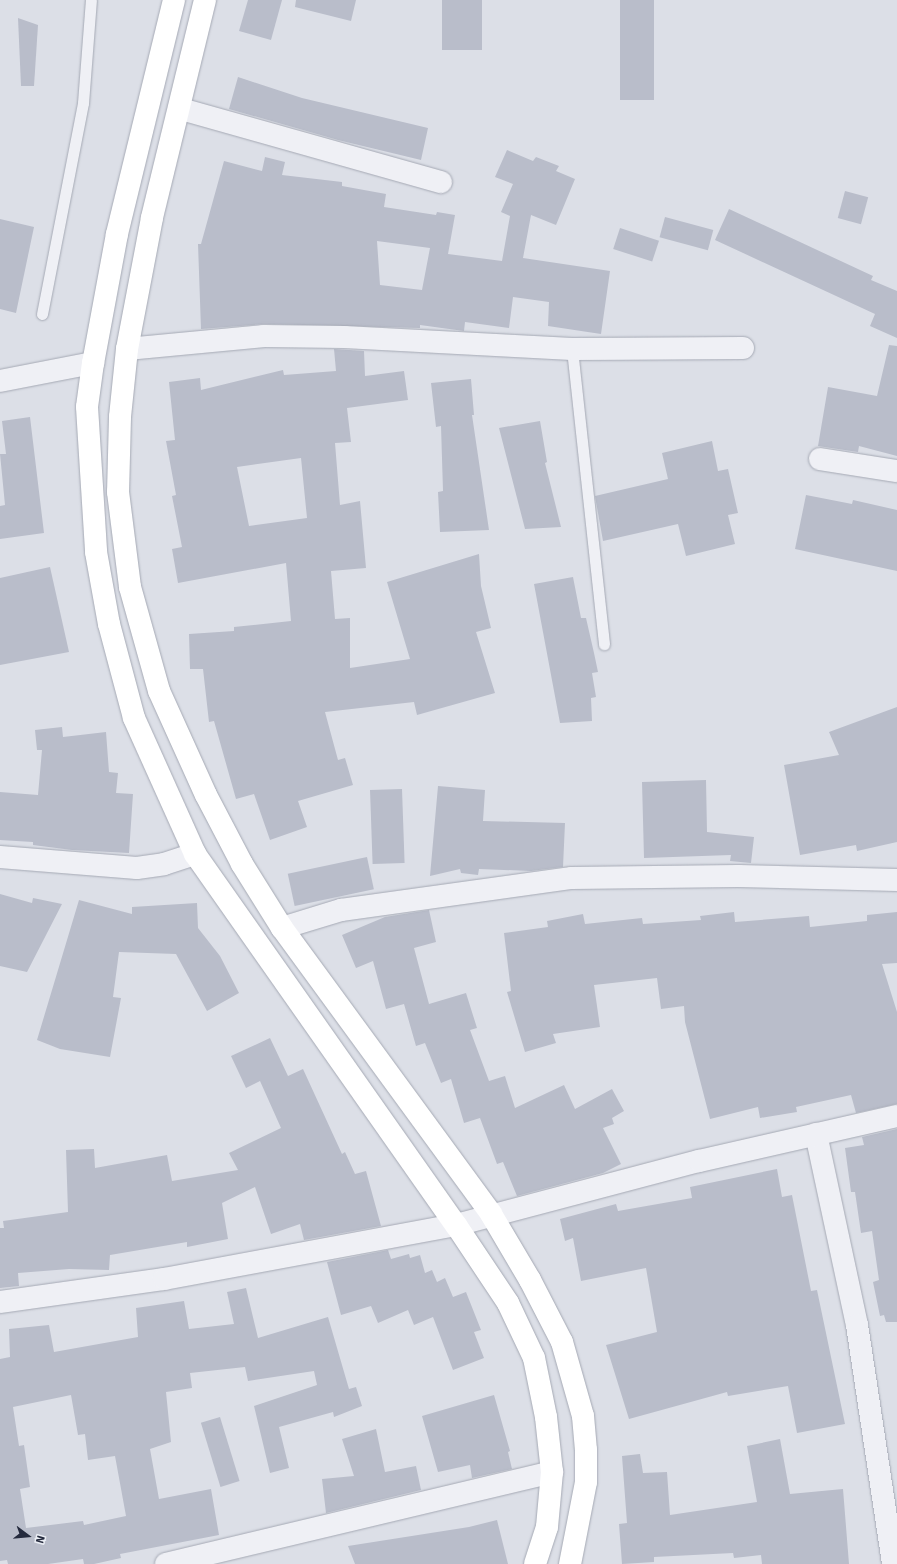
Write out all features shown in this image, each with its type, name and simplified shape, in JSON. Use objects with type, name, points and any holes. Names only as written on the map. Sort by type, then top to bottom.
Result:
[{"type":"main road","points":[[174,0],[118,234],[93,362],[88,407],[90,471],[96,552],[109,624],[134,718],[194,854],[246,930],[456,1225],[508,1303],[534,1358],[546,1417],[552,1472],[547,1527],[536,1564]]},
{"type":"main road","points":[[205,0],[181,109],[152,218],[127,349],[120,417],[118,492],[130,587],[162,698],[206,795],[242,864],[282,928],[491,1214],[530,1280],[562,1342],[583,1416],[586,1482],[570,1564]]},
{"type":"street","points":[[181,109],[441,182]]},
{"type":"street","points":[[127,349],[264,336],[344,337],[572,349],[743,348]]},
{"type":"street","points":[[0,381],[93,362]]},
{"type":"street","points":[[820,459],[897,470]]},
{"type":"street","points":[[0,857],[137,868],[164,864],[194,854]]},
{"type":"street","points":[[282,928],[341,910],[572,878],[738,876],[897,880]]},
{"type":"street","points":[[0,1302],[164,1279],[456,1225],[491,1214],[816,1134],[897,1116]]},
{"type":"street","points":[[816,1134],[857,1325],[893,1564]]},
{"type":"street","points":[[166,1564],[238,1549],[269,1539],[552,1472]]},
{"type":"lane","points":[[42,314],[83,102],[91,0]]},
{"type":"lane","points":[[572,349],[604,644]]},
{"type":"building","points":[[248,0],[282,0],[271,40],[239,31]]},
{"type":"building","points":[[296,0],[356,0],[351,21],[295,7]]},
{"type":"building","points":[[442,0],[482,0],[482,50],[442,50]]},
{"type":"building","points":[[620,0],[654,0],[654,100],[620,100]]},
{"type":"building","points":[[18,18],[38,25],[34,86],[21,86]]},
{"type":"building","points":[[238,77],[302,98],[428,128],[421,160],[338,140],[229,109]]},
{"type":"building","points":[[507,150],[533,161],[536,157],[559,166],[556,171],[575,179],[556,225],[531,215],[523,258],[610,271],[601,334],[548,326],[549,302],[513,297],[509,328],[465,322],[464,331],[420,325],[420,328],[264,324],[201,329],[198,244],[201,244],[224,161],[262,171],[265,157],[285,162],[282,175],[342,182],[342,186],[386,194],[384,207],[436,215],[437,212],[455,215],[448,254],[502,261],[510,216],[501,212],[513,184],[495,177]],"holes":[[[377,241],[430,248],[422,290],[380,285]]]},
{"type":"building","points":[[845,191],[868,197],[861,224],[838,218]]},
{"type":"building","points":[[729,209],[873,276],[871,280],[897,291],[897,338],[870,326],[875,314],[715,240]]},
{"type":"building","points":[[665,217],[713,230],[708,250],[660,237]]},
{"type":"building","points":[[0,219],[34,227],[16,313],[0,309]]},
{"type":"building","points":[[620,228],[659,241],[652,262],[613,249]]},
{"type":"building","points":[[889,345],[897,346],[897,456],[859,446],[858,452],[818,446],[828,387],[877,396]]},
{"type":"building","points":[[334,349],[364,351],[365,376],[404,371],[408,400],[347,408],[351,442],[335,443],[340,505],[360,501],[366,568],[331,571],[335,619],[350,618],[350,668],[410,659],[387,582],[479,554],[481,586],[491,628],[476,632],[495,693],[417,715],[414,702],[325,712],[338,760],[345,758],[353,785],[298,801],[307,827],[270,840],[254,794],[236,799],[214,721],[209,722],[203,669],[190,669],[189,634],[234,631],[234,627],[291,621],[286,563],[178,583],[172,549],[182,547],[172,496],[176,495],[166,441],[175,440],[169,382],[200,378],[201,390],[283,370],[284,375],[336,371]],"holes":[[[301,458],[307,518],[249,526],[237,467]]]},
{"type":"building","points":[[471,379],[474,415],[472,415],[489,530],[440,532],[438,492],[443,491],[441,426],[436,427],[431,383]]},
{"type":"building","points":[[30,417],[44,533],[0,539],[0,506],[5,505],[0,454],[6,454],[2,421]]},
{"type":"building","points":[[540,421],[547,462],[545,463],[561,527],[525,529],[499,428]]},
{"type":"building","points":[[712,441],[718,471],[728,469],[738,513],[728,515],[735,544],[686,556],[678,524],[603,541],[595,496],[668,479],[662,453]]},
{"type":"building","points":[[806,495],[852,504],[853,500],[897,510],[897,571],[795,549]]},
{"type":"building","points":[[50,567],[69,652],[0,665],[0,578]]},
{"type":"building","points":[[573,577],[581,618],[586,618],[598,672],[592,673],[596,697],[591,698],[592,721],[560,723],[534,584]]},
{"type":"building","points":[[897,707],[897,842],[857,851],[856,845],[800,855],[784,765],[839,755],[829,732]]},
{"type":"building","points":[[62,727],[63,737],[106,732],[109,772],[118,773],[116,793],[133,794],[129,853],[72,850],[33,845],[33,842],[0,840],[0,792],[38,795],[42,750],[37,750],[35,730]]},
{"type":"building","points":[[706,780],[707,832],[754,837],[751,863],[730,861],[731,855],[644,858],[642,782]]},
{"type":"building","points":[[438,786],[485,790],[483,821],[565,823],[563,867],[531,871],[479,869],[478,875],[461,873],[460,869],[430,876]]},
{"type":"building","points":[[402,789],[405,863],[373,864],[370,790]]},
{"type":"building","points":[[367,857],[374,889],[295,906],[288,874]]},
{"type":"building","points":[[0,894],[32,903],[33,898],[62,904],[27,972],[0,966]]},
{"type":"building","points":[[79,900],[132,914],[132,907],[197,903],[198,928],[220,956],[239,993],[207,1011],[176,954],[119,952],[113,997],[121,998],[110,1057],[60,1049],[37,1040]]},
{"type":"building","points":[[429,910],[436,942],[414,948],[429,1004],[466,993],[477,1028],[470,1030],[489,1081],[505,1076],[515,1108],[564,1085],[575,1109],[612,1089],[624,1111],[612,1118],[614,1124],[603,1128],[621,1164],[603,1173],[517,1196],[503,1162],[497,1164],[480,1118],[464,1123],[451,1079],[441,1083],[425,1043],[416,1046],[404,1004],[386,1009],[373,961],[356,968],[342,935],[385,917]]},
{"type":"building","points":[[734,912],[735,922],[809,916],[810,927],[867,921],[867,915],[897,912],[897,963],[882,964],[897,1012],[897,1104],[856,1113],[851,1095],[796,1107],[797,1112],[760,1118],[758,1107],[710,1119],[685,1022],[684,1006],[661,1009],[657,978],[594,985],[600,1027],[553,1034],[556,1043],[525,1052],[507,992],[511,991],[504,933],[548,927],[547,921],[583,914],[585,924],[642,918],[643,924],[701,920],[700,916]]},
{"type":"building","points":[[270,1038],[288,1076],[303,1069],[342,1154],[345,1152],[355,1174],[366,1171],[381,1226],[304,1240],[300,1224],[271,1234],[255,1187],[222,1203],[228,1239],[187,1247],[187,1242],[110,1255],[109,1270],[69,1269],[18,1273],[19,1286],[0,1288],[0,1228],[4,1228],[3,1221],[68,1212],[66,1150],[94,1149],[95,1168],[167,1155],[172,1181],[238,1170],[229,1153],[281,1128],[260,1081],[246,1088],[231,1056]]},
{"type":"building","points":[[897,1129],[897,1322],[886,1322],[884,1315],[880,1316],[873,1282],[879,1280],[872,1231],[861,1233],[855,1192],[851,1192],[845,1148],[864,1145],[862,1137]]},
{"type":"building","points":[[777,1169],[782,1197],[792,1195],[811,1291],[817,1290],[845,1424],[797,1433],[788,1386],[728,1396],[727,1392],[629,1419],[606,1345],[657,1332],[646,1268],[581,1281],[573,1238],[565,1241],[560,1219],[616,1204],[618,1211],[692,1198],[690,1187]]},
{"type":"building","points":[[388,1250],[391,1259],[409,1254],[410,1258],[420,1255],[425,1273],[432,1270],[437,1282],[445,1278],[453,1297],[466,1292],[481,1330],[474,1332],[484,1358],[453,1370],[433,1317],[414,1325],[408,1310],[378,1323],[371,1306],[341,1315],[327,1262]]},
{"type":"building","points":[[246,1288],[258,1338],[328,1317],[349,1389],[356,1387],[362,1406],[334,1417],[333,1412],[279,1427],[289,1468],[270,1473],[254,1406],[317,1385],[314,1371],[248,1381],[245,1367],[190,1373],[192,1388],[166,1392],[171,1442],[150,1449],[159,1499],[211,1489],[219,1535],[120,1554],[121,1558],[94,1564],[84,1564],[83,1559],[48,1564],[8,1564],[7,1560],[0,1561],[0,1359],[10,1357],[9,1329],[49,1325],[54,1352],[138,1337],[136,1308],[184,1301],[189,1329],[234,1324],[227,1292]],"holes":[[[71,1395],[78,1435],[85,1434],[88,1460],[115,1456],[126,1516],[84,1525],[83,1521],[26,1528],[20,1489],[30,1487],[24,1445],[19,1446],[13,1407]]]},
{"type":"building","points":[[494,1395],[510,1451],[508,1452],[512,1469],[472,1478],[470,1465],[438,1472],[422,1416]]},
{"type":"building","points":[[220,1417],[240,1481],[220,1487],[201,1423]]},
{"type":"building","points":[[376,1429],[385,1472],[416,1466],[421,1490],[326,1513],[322,1479],[354,1476],[342,1439]]},
{"type":"building","points":[[780,1439],[790,1494],[843,1489],[849,1564],[762,1564],[761,1555],[734,1558],[733,1553],[654,1557],[654,1562],[622,1564],[619,1524],[627,1523],[622,1456],[640,1454],[643,1473],[667,1472],[670,1515],[757,1502],[747,1446]]},
{"type":"building","points":[[497,1520],[508,1564],[355,1564],[348,1546],[469,1527]]}]
